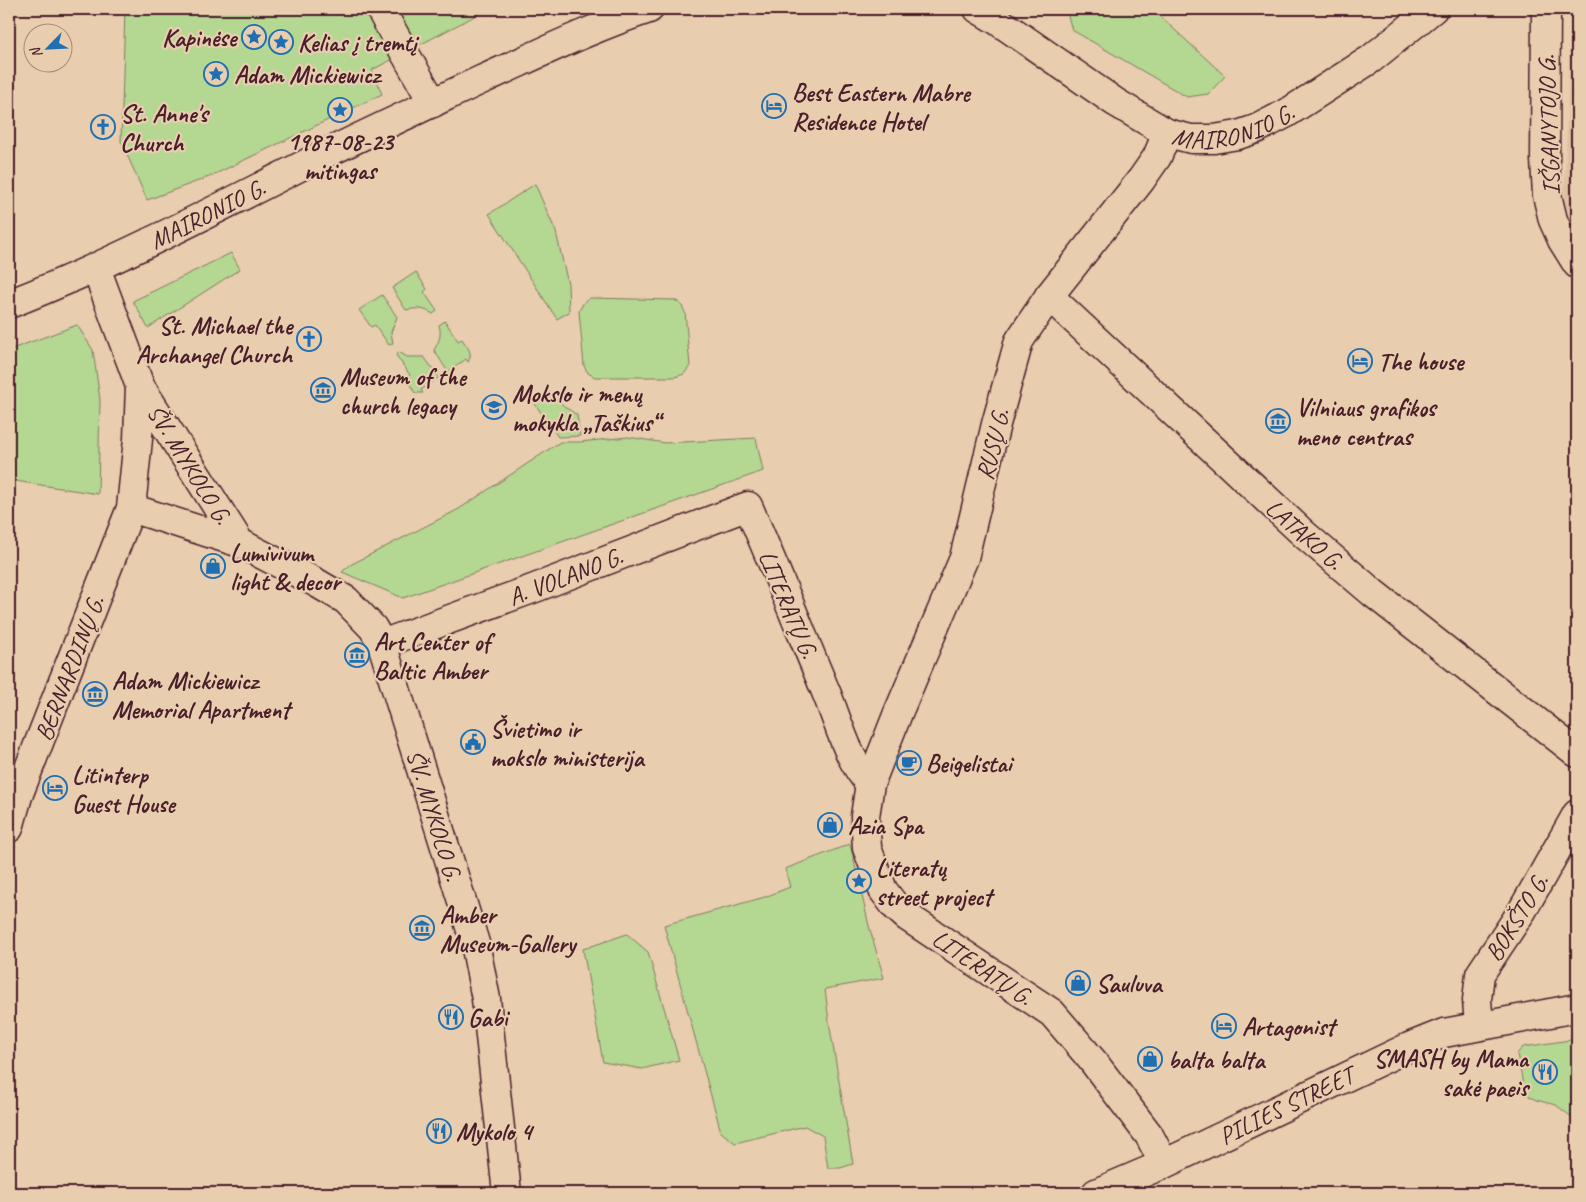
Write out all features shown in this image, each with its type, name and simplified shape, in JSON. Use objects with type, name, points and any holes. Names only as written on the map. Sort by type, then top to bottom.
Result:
[{"type":"street","points":[[380,9],[433,103]]},
{"type":"street","name":"MAIRONIO G.","points":[[9,304],[96,268],[184,226],[329,152],[576,36],[648,9]]},
{"type":"street","name":"MAIRONIO G.","points":[[978,9],[1115,102],[1167,133],[1191,138],[1214,139],[1238,135],[1256,129],[1287,113],[1363,63],[1433,9]]},
{"type":"street","name":"IŠGANYTOJO G.","points":[[1546,9],[1545,160],[1547,195],[1553,220],[1562,240],[1577,264]]},
{"type":"street","name":"RUSŲ G.","points":[[870,784],[964,558],[996,424],[1019,341],[1049,296],[1138,184],[1157,157],[1167,133]]},
{"type":"street","name":"ŠV. MYKOLO G.","points":[[96,268],[140,386],[240,542]]},
{"type":"street","name":"LATAKO G.","points":[[1049,296],[1305,535],[1373,593],[1577,753]]},
{"type":"street","name":"ŠV. MYKOLO G.","points":[[140,386],[138,439],[130,508],[240,542],[346,600],[373,628],[382,644],[475,943],[486,1000],[507,1193]]},
{"type":"street","name":"LITERATŲ G.","points":[[748,506],[848,746],[861,773],[870,784],[865,816],[867,848],[883,890],[895,906],[906,916],[1052,1013],[1092,1060],[1149,1135],[1164,1164]]},
{"type":"street","name":"A. VOLANO G.","points":[[382,644],[535,588],[748,506]]},
{"type":"street","name":"BERNARDINŲ G.","points":[[9,828],[18,796],[130,508]]},
{"type":"street","name":"BOKŠTO G.","points":[[1479,1026],[1476,1000],[1480,974],[1522,911],[1577,814]]},
{"type":"street","name":"PILIES STREET","points":[[1096,1193],[1164,1164],[1409,1046],[1444,1033],[1577,1008]]},
{"type":"shaded area","points":[[1571,9],[1577,9],[1577,241],[1570,229],[1564,207]]},
{"type":"green space","points":[[125,9],[488,9],[372,70],[382,94],[209,177],[147,200],[121,141]]},
{"type":"green space","points":[[1066,9],[1152,9],[1225,76],[1208,94],[1187,97],[1072,30]]},
{"type":"green space","points":[[535,184],[556,232],[568,284],[569,312],[557,319],[489,214]]},
{"type":"green space","points":[[231,253],[240,269],[148,328],[133,301]]},
{"type":"green space","points":[[416,272],[427,289],[424,292],[437,311],[433,314],[420,309],[406,310],[392,288]]},
{"type":"green space","points":[[382,295],[397,317],[391,332],[393,343],[389,345],[375,325],[371,327],[359,310]]},
{"type":"green space","points":[[590,298],[674,300],[680,303],[685,312],[690,366],[684,374],[675,377],[595,377],[588,373],[584,366],[579,311],[584,302]]},
{"type":"green space","points":[[445,321],[458,341],[462,339],[469,350],[470,356],[468,362],[466,359],[448,372],[434,350],[440,338],[439,325]]},
{"type":"green space","points":[[77,325],[93,350],[100,400],[98,494],[9,480],[9,350]]},
{"type":"green space","points":[[399,352],[407,357],[424,357],[439,377],[421,390],[423,393],[415,393],[406,378],[410,375],[396,355]]},
{"type":"green space","points":[[549,391],[565,407],[577,415],[580,436],[558,437],[533,401]]},
{"type":"green space","points":[[628,437],[665,443],[756,438],[763,471],[403,598],[342,572],[350,565],[459,509],[560,442]]},
{"type":"green space","points":[[850,844],[869,926],[884,978],[825,989],[853,1164],[840,1168],[828,1168],[823,1136],[805,1126],[735,1143],[721,1132],[664,925],[765,897],[790,887],[785,869]]},
{"type":"green space","points":[[627,934],[648,952],[679,1060],[642,1069],[603,1062],[583,949]]},
{"type":"green space","points":[[1577,1039],[1577,1121],[1556,1105],[1536,1100],[1529,1096],[1523,1084],[1517,1054],[1523,1047]]},
{"type":"place","name":"Kapinėse","points":[[254,37]]},
{"type":"place","name":"Kelias į tremtį","points":[[281,42]]},
{"type":"place","name":"Adam Mickiewicz","points":[[216,74]]},
{"type":"place","name":"Best Eastern Mabre Residence Hotel","points":[[774,106]]},
{"type":"place","name":"1987-08-23 mitingas","points":[[340,110]]},
{"type":"place","name":"St. Anne's Church","points":[[103,127]]},
{"type":"place","name":"St. Michael the Archangel Church","points":[[309,339]]},
{"type":"place","name":"The house","points":[[1360,361]]},
{"type":"place","name":"Museum of the church legacy","points":[[323,390]]},
{"type":"place","name":"Mokslo ir menų mokykla „Taškius“","points":[[494,407]]},
{"type":"place","name":"Vilniaus grafikos meno centras","points":[[1278,421]]},
{"type":"place","name":"Lumivivum light & decor","points":[[213,566]]},
{"type":"place","name":"Art Center of Baltic Amber","points":[[357,655]]},
{"type":"place","name":"Adam Mickiewicz Memorial Apartment","points":[[95,694]]},
{"type":"place","name":"Švietimo ir mokslo ministerija","points":[[473,742]]},
{"type":"place","name":"Beigelistai","points":[[909,763]]},
{"type":"place","name":"Litinterp Guest House","points":[[55,788]]},
{"type":"place","name":"Azia Spa","points":[[830,825]]},
{"type":"place","name":"Literatų street project","points":[[859,881]]},
{"type":"place","name":"Amber Museum-Gallery","points":[[422,928]]},
{"type":"place","name":"Sauluva","points":[[1078,983]]},
{"type":"place","name":"Gabi","points":[[451,1017]]},
{"type":"place","name":"Artagonist","points":[[1224,1026]]},
{"type":"place","name":"balta balta","points":[[1150,1059]]},
{"type":"place","name":"SMASH by Mama sakė paeis","points":[[1545,1072]]},
{"type":"place","name":"Mykolo 4","points":[[439,1131]]}]
